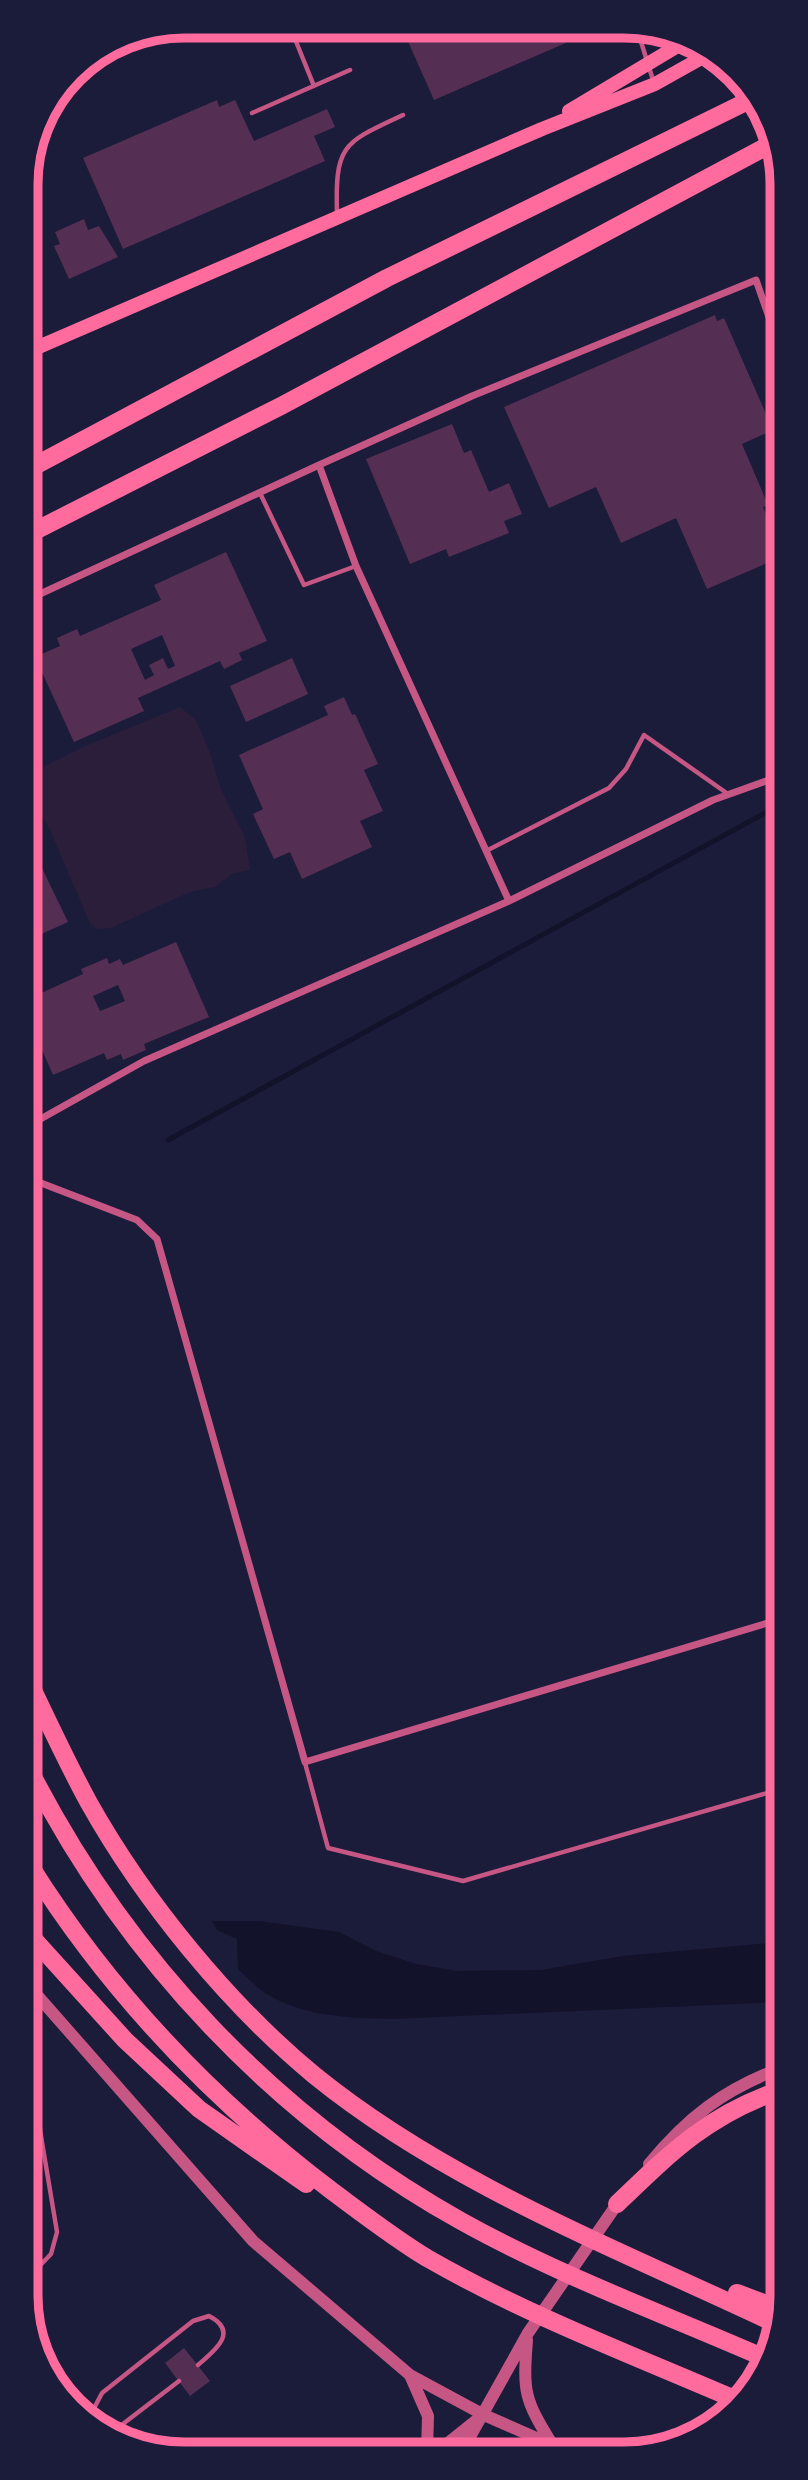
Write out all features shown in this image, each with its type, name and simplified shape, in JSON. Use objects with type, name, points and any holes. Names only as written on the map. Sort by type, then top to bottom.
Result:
[{"type":"highway","points":[[669,137],[739,96]]},
{"type":"highway","points":[[39,464],[387,278],[669,137],[744,103]]},
{"type":"highway","points":[[39,530],[281,405],[765,148]]},
{"type":"highway","points":[[38,1699],[89,1804],[156,1903],[235,1999],[315,2076],[373,2118],[444,2162],[509,2197],[767,2320]]},
{"type":"highway","points":[[38,1785],[75,1851],[150,1959],[242,2060],[294,2108],[347,2148],[462,2221],[520,2250],[756,2354]]},
{"type":"highway","points":[[38,1879],[59,1912],[131,2004],[208,2086],[261,2135],[313,2177],[426,2257]]},
{"type":"highway","points":[[38,1944],[125,2040],[199,2109],[337,2204],[486,2290],[728,2397]]},
{"type":"highway","points":[[617,2204],[679,2144],[742,2103],[769,2094]]},
{"type":"highway","points":[[509,2197],[769,2304]]},
{"type":"main road","points":[[542,129],[674,48]]},
{"type":"main road","points":[[39,347],[542,129],[655,85],[699,60]]},
{"type":"street","points":[[39,595],[485,391],[755,280],[770,321]]},
{"type":"street","points":[[319,465],[356,566],[509,901]]},
{"type":"street","points":[[39,1120],[144,1061],[509,901],[729,794],[770,780]]},
{"type":"street","points":[[39,1182],[137,1220],[157,1239],[305,1762],[769,1622]]},
{"type":"street","points":[[38,1996],[253,2241],[410,2375],[484,2415],[547,2442]]},
{"type":"street","points":[[468,2442],[528,2333],[617,2204],[671,2137],[703,2108],[748,2081],[769,2073]]},
{"type":"street","points":[[528,2333],[524,2388],[529,2407],[551,2442]]},
{"type":"street","points":[[410,2375],[428,2416],[427,2442]]},
{"type":"street","points":[[450,2442],[484,2415]]},
{"type":"lane","points":[[295,38],[314,86]]},
{"type":"lane","points":[[640,40],[655,85]]},
{"type":"lane","points":[[252,113],[350,70]]},
{"type":"lane","points":[[337,218],[337,166],[355,137],[403,114]]},
{"type":"lane","points":[[260,492],[304,585],[356,566]]},
{"type":"lane","points":[[486,851],[609,788],[626,769],[645,735],[729,794]]},
{"type":"lane","points":[[305,1762],[328,1848],[463,1881],[769,1792]]},
{"type":"lane","points":[[38,2113],[57,2232],[51,2254],[38,2268]]},
{"type":"lane","points":[[38,2127],[42,2134]]},
{"type":"lane","points":[[94,2409],[102,2393],[193,2321],[209,2316],[224,2330],[222,2341],[198,2365]]},
{"type":"lane","points":[[120,2426],[179,2381]]},
{"type":"shaded area","points":[[180,707],[196,720],[221,789],[245,837],[250,870],[232,874],[215,887],[190,892],[111,928],[97,929],[90,923],[39,810],[39,769],[83,747]]},
{"type":"shaded area","points":[[212,1921],[259,1921],[339,1932],[376,1951],[416,1964],[457,1971],[541,1970],[623,1956],[769,1943],[769,2003],[393,2019],[328,2015],[282,2002],[259,1988],[238,1969],[237,1939],[217,1930]]},
{"type":"building","points":[[406,38],[577,38],[434,100]]},
{"type":"building","points":[[217,100],[219,107],[235,100],[254,141],[327,109],[335,127],[314,136],[325,161],[123,249],[83,158]]},
{"type":"building","points":[[84,219],[88,230],[99,226],[118,257],[69,279],[54,246],[60,244],[55,232]]},
{"type":"building","points":[[715,315],[717,321],[724,318],[770,423],[770,431],[742,444],[768,505],[763,507],[770,523],[770,562],[707,589],[676,518],[621,543],[596,487],[549,508],[504,407]]},
{"type":"building","points":[[452,424],[464,453],[471,450],[489,492],[509,483],[522,514],[504,521],[509,533],[449,557],[446,549],[410,564],[366,459]]},
{"type":"building","points":[[226,552],[267,641],[239,653],[242,660],[224,669],[220,661],[138,698],[144,711],[74,742],[39,665],[39,655],[60,646],[57,638],[77,629],[80,636],[161,600],[154,585]],"holes":[[[162,635],[175,666],[168,669],[163,658],[149,665],[154,675],[145,680],[131,649]]]},
{"type":"building","points":[[292,658],[308,694],[246,722],[230,686]]},
{"type":"building","points":[[344,697],[352,715],[355,714],[378,764],[364,770],[383,811],[360,821],[372,847],[302,879],[290,852],[274,859],[253,814],[263,809],[239,755],[328,715],[324,706]]},
{"type":"building","points":[[39,861],[68,922],[39,935]]},
{"type":"building","points":[[176,942],[209,1017],[144,1044],[146,1050],[123,1060],[121,1054],[107,1060],[104,1053],[53,1075],[39,1042],[39,994],[83,974],[81,969],[107,958],[109,964],[120,959],[123,965]],"holes":[[[118,985],[125,1001],[100,1011],[93,996]]]},
{"type":"building","points":[[184,2348],[210,2381],[190,2396],[165,2363]]},
{"type":"waterway","points":[[168,1140],[770,810]]}]
